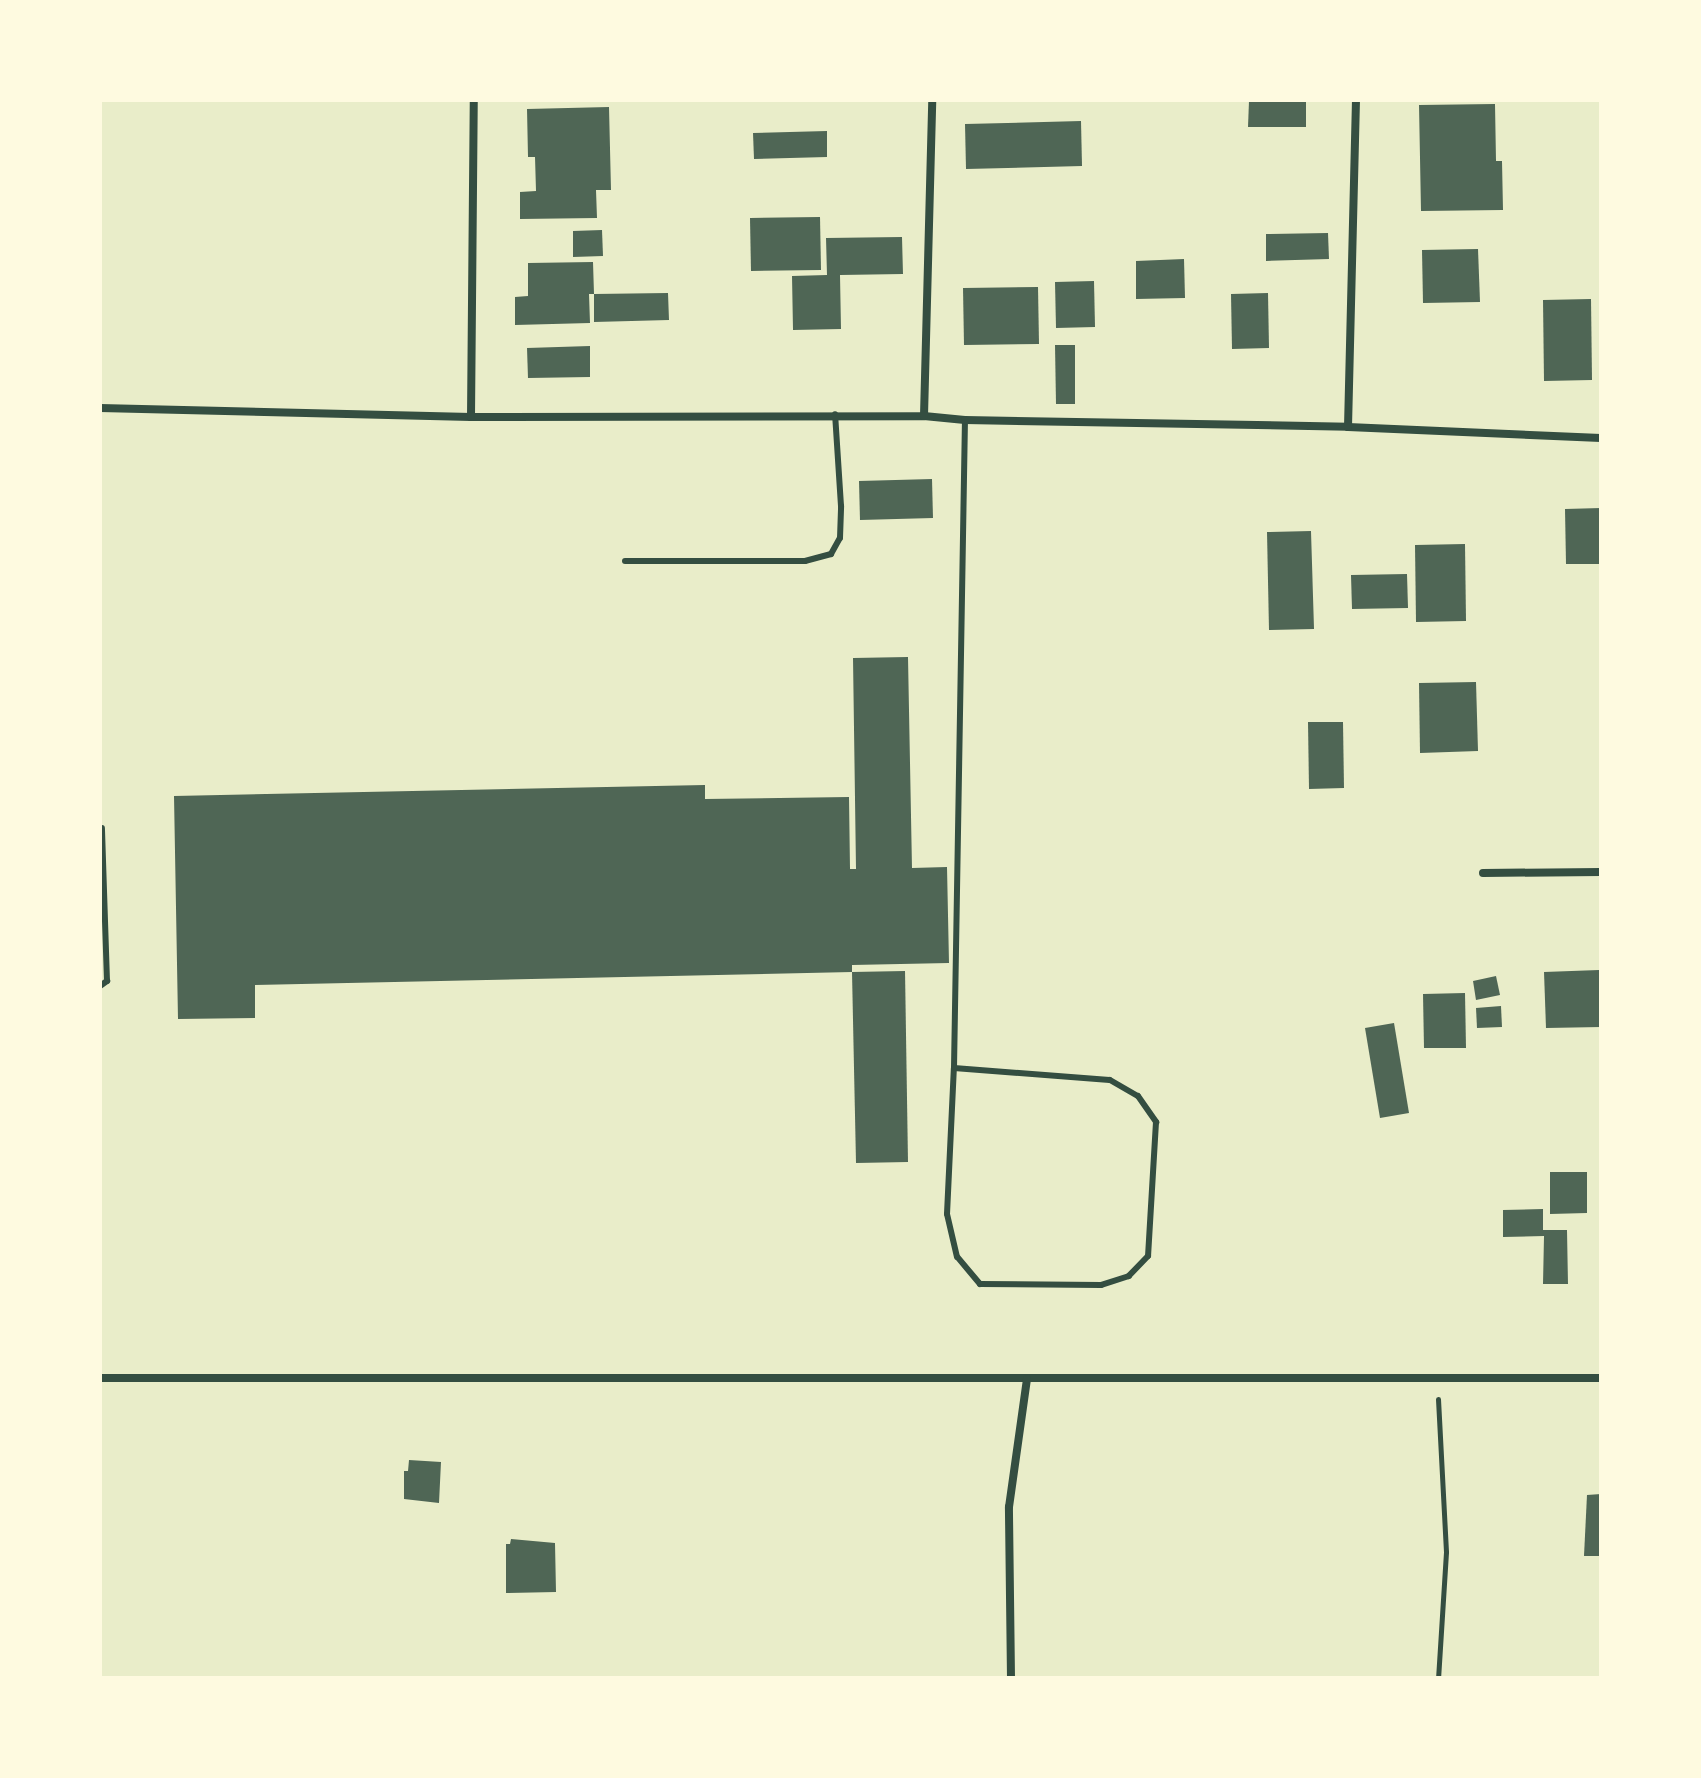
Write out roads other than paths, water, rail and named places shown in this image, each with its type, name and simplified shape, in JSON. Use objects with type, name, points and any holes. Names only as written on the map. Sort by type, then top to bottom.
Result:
[{"type":"street","points":[[471,417],[474,100]]},
{"type":"street","points":[[924,416],[932,100]]},
{"type":"street","points":[[1348,427],[1356,100]]},
{"type":"street","points":[[100,408],[471,417],[835,414],[965,420],[1348,427],[1601,438]]},
{"type":"street","points":[[1483,873],[1601,872]]},
{"type":"street","points":[[100,1378],[1601,1378]]},
{"type":"street","points":[[1011,1678],[1009,1507],[1027,1379]]},
{"type":"lane","points":[[625,561],[805,561],[831,554],[840,538],[841,506],[835,414]]},
{"type":"lane","points":[[954,1068],[1110,1080],[1138,1096],[1156,1122],[1148,1256],[1129,1276],[1101,1285],[980,1284],[957,1257],[947,1214],[954,1068],[965,420]]},
{"type":"lane","points":[[100,986],[107,981],[102,828]]}]
